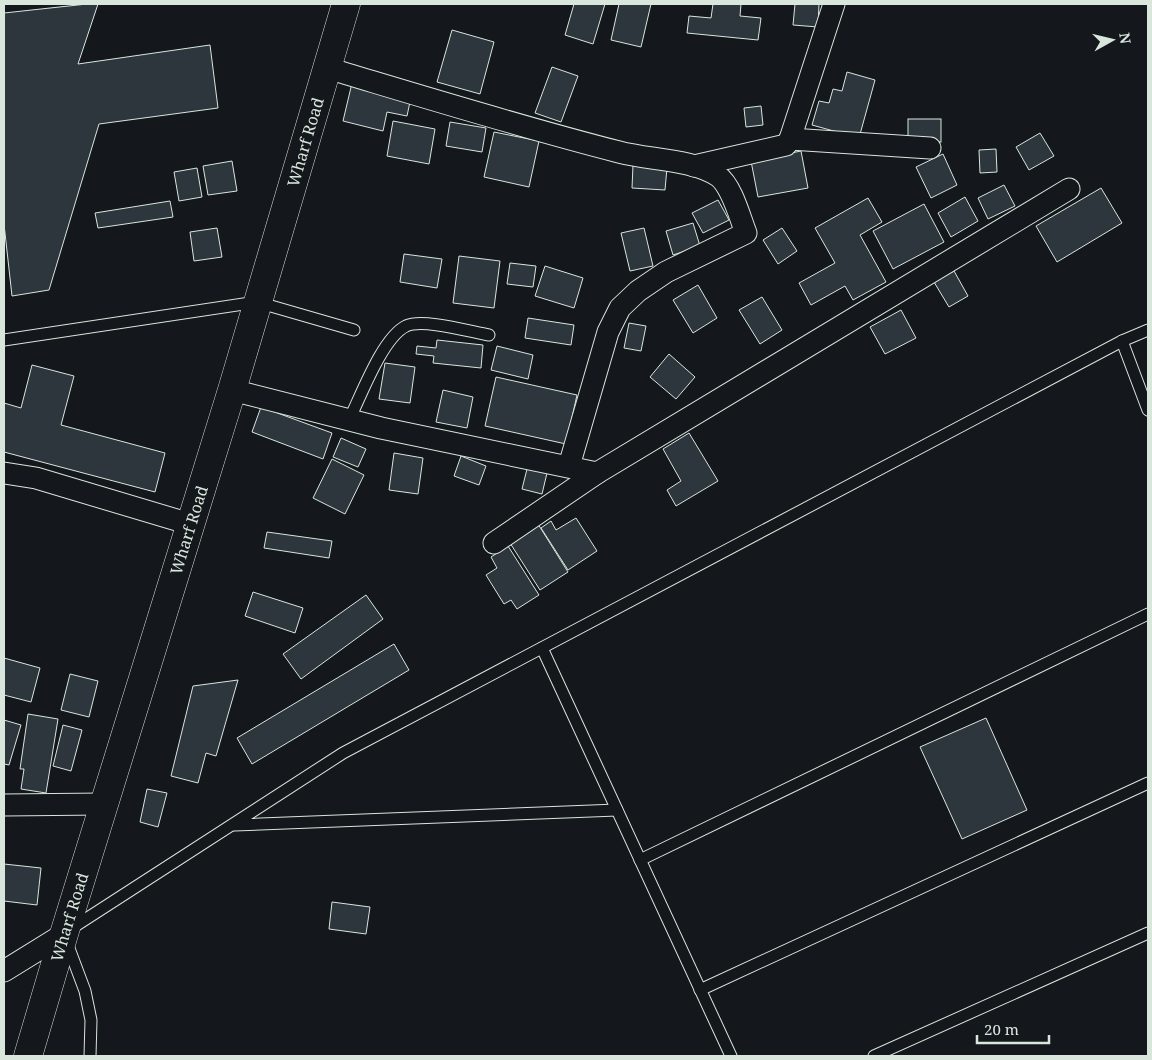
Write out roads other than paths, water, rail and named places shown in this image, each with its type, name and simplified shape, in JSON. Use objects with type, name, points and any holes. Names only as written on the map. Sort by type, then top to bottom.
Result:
[{"type":"main road","name":"Wharf Road","points":[[28,1056],[232,390],[346,4]]},
{"type":"street","points":[[694,166],[786,145],[790,139],[834,4]]},
{"type":"street","points":[[327,68],[622,153],[694,166],[720,177],[728,187],[746,233],[666,272],[638,291],[620,308],[608,332],[569,466]]},
{"type":"street","points":[[790,139],[930,148]]},
{"type":"street","points":[[494,543],[597,473],[1069,189]]},
{"type":"street","points":[[232,390],[349,420],[597,473]]},
{"type":"street","points":[[4,474],[36,478],[190,524]]},
{"type":"street","points":[[4,805],[104,804]]},
{"type":"street","points":[[4,971],[64,934]]},
{"type":"lane","points":[[4,340],[257,302],[354,330]]},
{"type":"lane","points":[[349,420],[379,357],[395,335],[407,326],[434,324],[490,335]]},
{"type":"lane","points":[[90,1056],[90,1020],[85,991],[64,934],[343,753],[1122,341],[1148,330]]},
{"type":"lane","points":[[1122,341],[1148,410]]},
{"type":"lane","points":[[640,860],[1148,614]]},
{"type":"lane","points":[[542,648],[731,1056]]},
{"type":"lane","points":[[700,990],[1148,783]]},
{"type":"lane","points":[[234,824],[617,810]]},
{"type":"lane","points":[[874,1056],[1148,933]]}]
